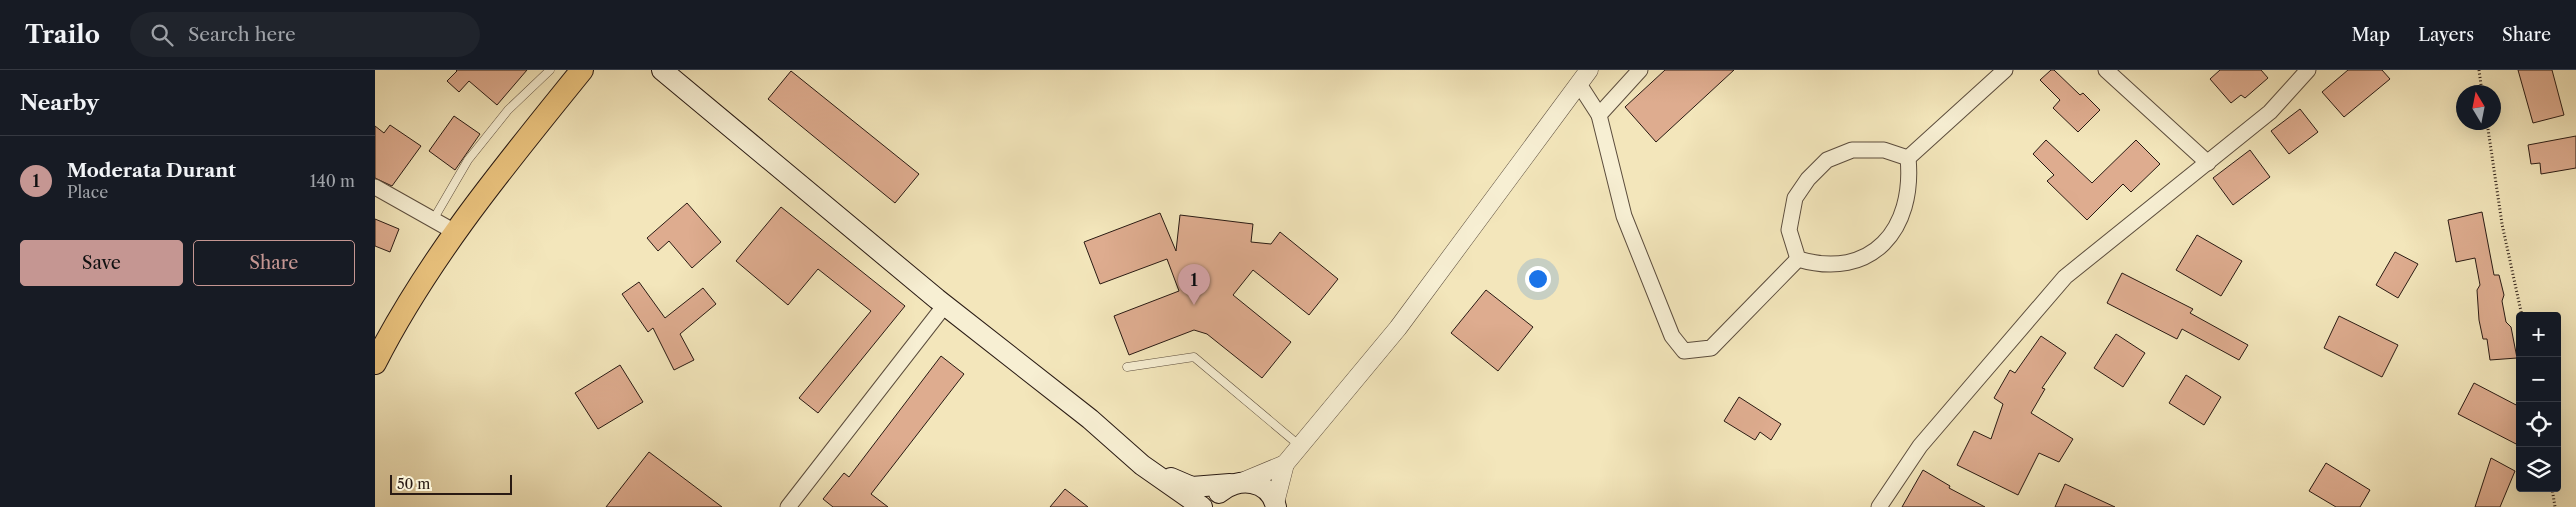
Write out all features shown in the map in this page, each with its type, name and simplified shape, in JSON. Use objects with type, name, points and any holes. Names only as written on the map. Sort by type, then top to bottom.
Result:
[{"type":"main road","points":[[375,363],[396,321],[471,208],[582,70]]},
{"type":"main road","points":[[662,70],[945,305],[1090,419],[1142,465],[1202,507]]},
{"type":"main road","points":[[1142,465],[1192,487],[1237,483],[1263,487],[1276,505]]},
{"type":"main road","points":[[1211,507],[1218,493],[1237,483]]},
{"type":"street","points":[[1599,115],[1640,70]]},
{"type":"street","points":[[1908,158],[2005,70]]},
{"type":"street","points":[[2106,70],[2207,163]]},
{"type":"street","points":[[1879,507],[1920,446],[2065,277],[2270,112],[2308,70]]},
{"type":"street","points":[[1584,77],[1599,115],[1623,216],[1672,336],[1684,351],[1711,348],[1798,259]]},
{"type":"street","points":[[1276,505],[1285,464],[1397,328],[1584,77]]},
{"type":"street","points":[[1798,259],[1789,230],[1795,198],[1808,179],[1827,160],[1852,150],[1884,150],[1908,158]]},
{"type":"street","points":[[1798,259],[1817,265],[1843,264],[1869,257],[1888,240],[1901,220],[1908,194],[1910,180],[1908,158]]},
{"type":"street","points":[[375,187],[455,232]]},
{"type":"street","points":[[788,507],[945,305]]},
{"type":"street","points":[[1237,483],[1285,464]]},
{"type":"lane","points":[[433,220],[468,160],[508,110],[549,70]]},
{"type":"lane","points":[[1127,367],[1194,357],[1299,446]]},
{"type":"path","points":[[2479,70],[2481,85]]},
{"type":"path","points":[[2488,130],[2502,224],[2521,312]]},
{"type":"path","points":[[2553,492],[2555,507]]},
{"type":"building","points":[[456,70],[527,70],[497,105],[469,81],[459,92],[447,81]]},
{"type":"building","points":[[1665,70],[1734,70],[1656,142],[1625,107]]},
{"type":"building","points":[[2051,70],[2054,70],[2080,95],[2083,93],[2100,110],[2078,132],[2053,108],[2060,100],[2040,80]]},
{"type":"building","points":[[2220,70],[2261,70],[2268,78],[2245,98],[2241,95],[2231,103],[2210,79]]},
{"type":"building","points":[[2348,70],[2382,70],[2390,79],[2344,117],[2322,92]]},
{"type":"building","points":[[2518,70],[2552,70],[2564,115],[2533,123]]},
{"type":"building","points":[[791,71],[919,174],[895,203],[768,99]]},
{"type":"building","points":[[2300,109],[2318,132],[2289,154],[2271,131]]},
{"type":"building","points":[[454,116],[480,134],[455,170],[429,151]]},
{"type":"building","points":[[390,125],[421,146],[392,186],[375,178],[375,126],[384,133]]},
{"type":"building","points":[[2576,136],[2576,168],[2541,174],[2540,163],[2531,164],[2528,145]]},
{"type":"building","points":[[2046,140],[2092,183],[2136,140],[2160,164],[2131,192],[2123,184],[2087,220],[2047,181],[2054,175],[2033,154]]},
{"type":"building","points":[[2250,150],[2270,177],[2233,205],[2213,178]]},
{"type":"building","points":[[687,203],[721,242],[692,268],[669,241],[658,251],[647,238]]},
{"type":"building","points":[[781,207],[905,306],[818,413],[799,398],[871,311],[818,269],[788,305],[736,261]]},
{"type":"building","points":[[2482,212],[2494,275],[2499,275],[2504,295],[2502,301],[2506,322],[2511,327],[2516,358],[2490,360],[2487,339],[2483,339],[2479,320],[2477,290],[2480,285],[2475,258],[2456,262],[2448,220]]},
{"type":"building","points":[[1160,213],[1176,251],[1180,215],[1253,224],[1251,242],[1271,244],[1280,232],[1338,279],[1309,315],[1253,270],[1233,295],[1291,342],[1262,378],[1207,334],[1194,330],[1129,355],[1114,316],[1179,291],[1167,259],[1100,284],[1084,242]]},
{"type":"building","points":[[375,219],[399,229],[390,252],[375,246]]},
{"type":"building","points":[[2197,235],[2242,261],[2221,296],[2176,270]]},
{"type":"building","points":[[2395,252],[2418,264],[2398,298],[2376,285]]},
{"type":"building","points":[[2122,273],[2193,309],[2190,313],[2248,345],[2239,360],[2182,329],[2177,339],[2107,303]]},
{"type":"building","points":[[639,282],[665,318],[703,288],[716,304],[680,334],[694,360],[674,370],[653,328],[648,332],[622,294]]},
{"type":"building","points":[[1486,290],[1533,327],[1498,371],[1451,333]]},
{"type":"building","points":[[2339,316],[2398,345],[2382,377],[2324,348]]},
{"type":"building","points":[[2116,334],[2145,353],[2123,387],[2094,368]]},
{"type":"building","points":[[2041,336],[2066,353],[2042,388],[2045,389],[2031,413],[2073,439],[2059,462],[2039,453],[2018,495],[1957,465],[1974,431],[1991,439],[2003,404],[1994,398],[2010,370],[2015,373]]},
{"type":"building","points":[[941,356],[964,374],[871,494],[888,507],[833,507],[823,499],[844,473],[849,477]]},
{"type":"building","points":[[620,365],[643,402],[598,429],[575,393]]},
{"type":"building","points":[[2186,375],[2221,397],[2204,425],[2169,403]]},
{"type":"building","points":[[2474,383],[2516,405],[2516,444],[2458,414]]},
{"type":"building","points":[[1739,397],[1781,424],[1771,440],[1760,432],[1755,440],[1724,421]]},
{"type":"building","points":[[649,452],[722,507],[606,507]]},
{"type":"building","points":[[2491,458],[2515,471],[2500,507],[2475,507]]},
{"type":"building","points":[[2326,463],[2370,490],[2360,507],[2336,507],[2309,491]]},
{"type":"building","points":[[1923,470],[1950,486],[1949,488],[1985,507],[1902,507]]},
{"type":"building","points":[[2065,484],[2115,507],[2055,507]]},
{"type":"building","points":[[1065,489],[1088,507],[1050,507]]},
{"type":"place","name":"Moderata Durant","points":[[1194,305]]}]
